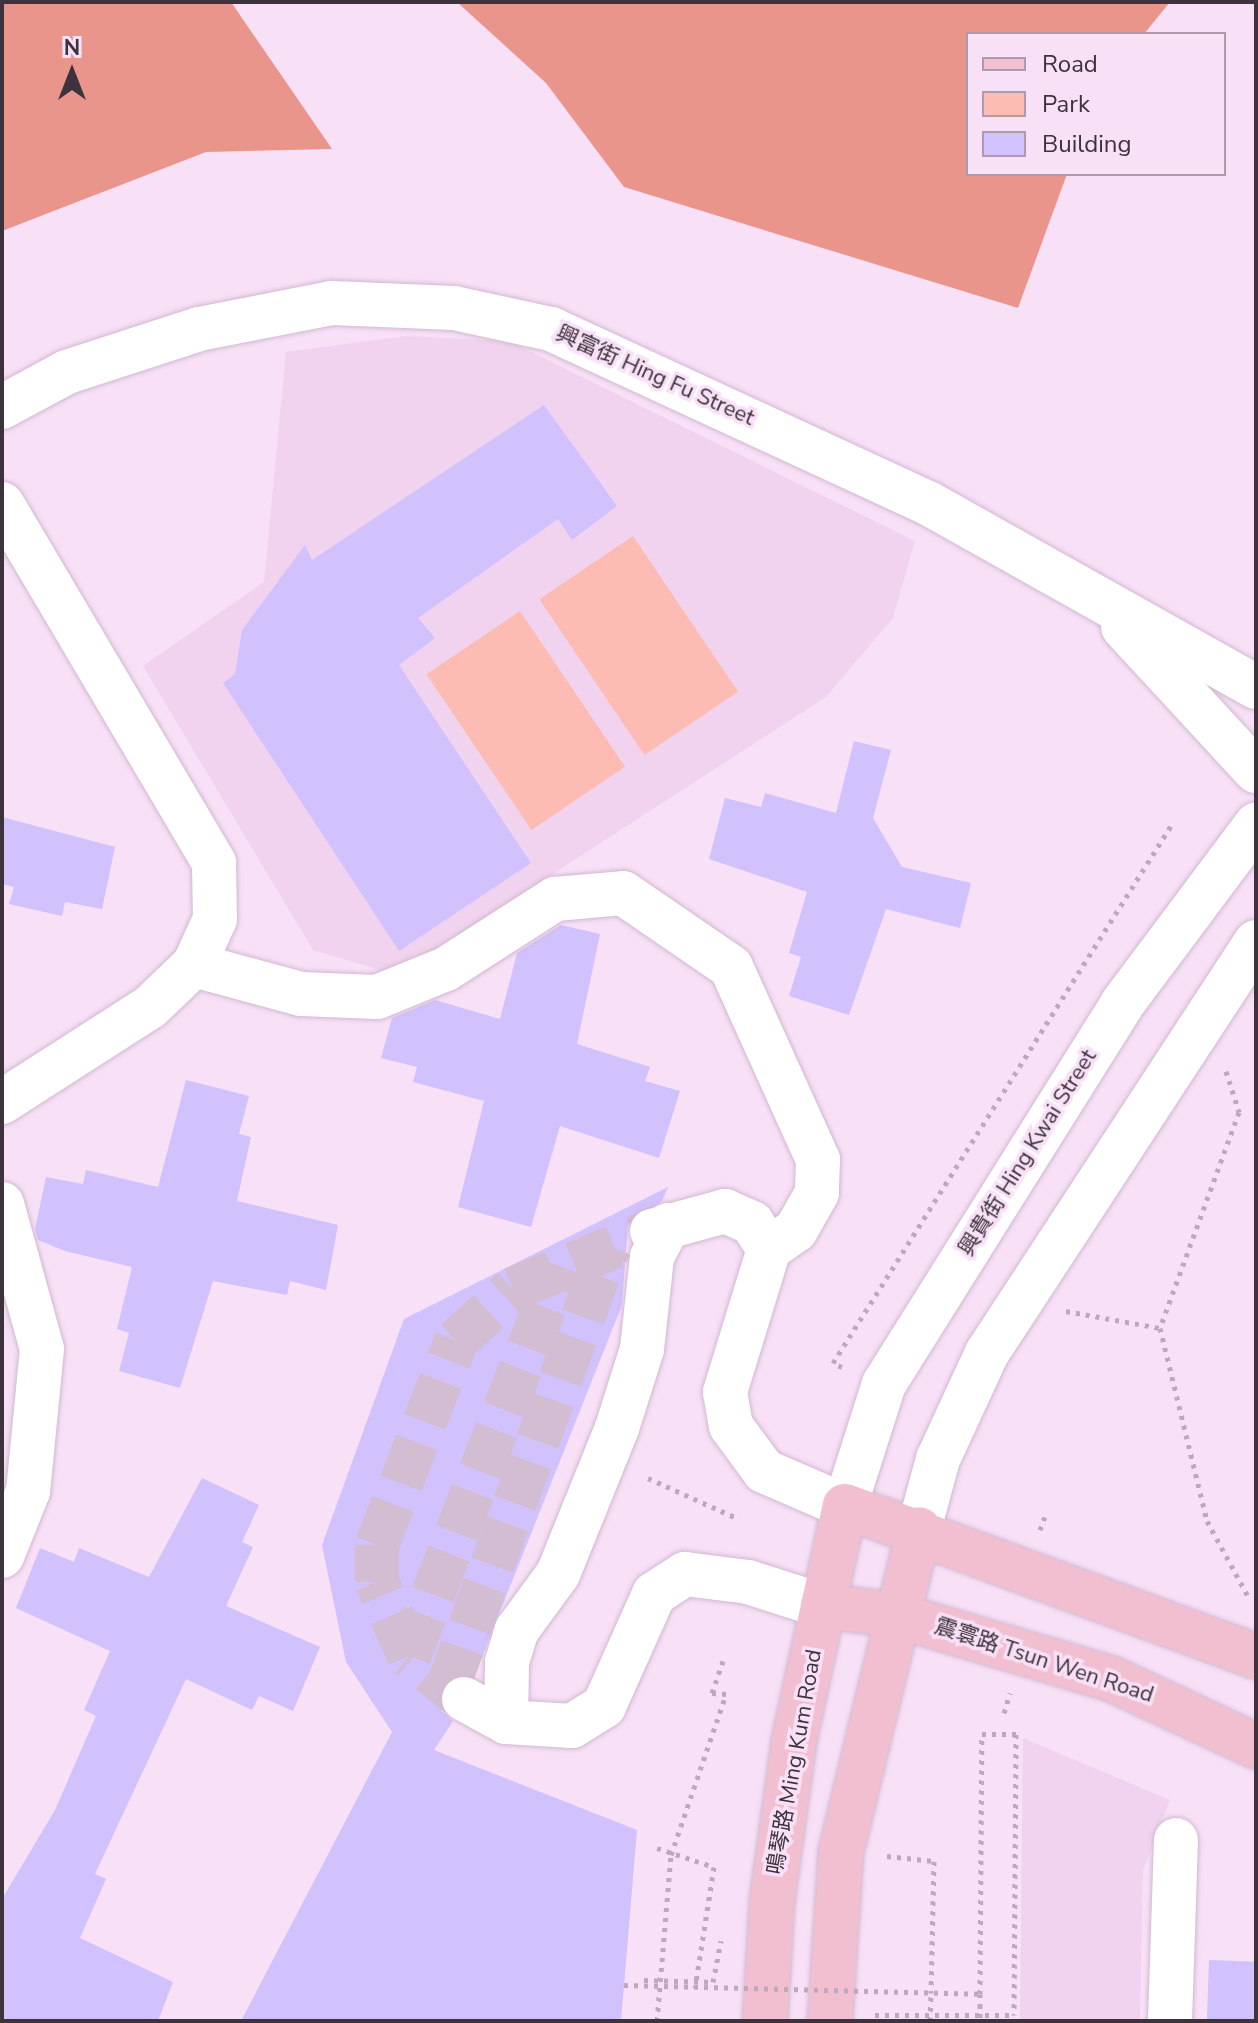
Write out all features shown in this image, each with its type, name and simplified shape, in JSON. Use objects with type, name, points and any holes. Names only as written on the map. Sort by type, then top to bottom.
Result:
[{"type":"main road","points":[[845,1506],[919,1529],[1256,1656]]},
{"type":"main road","name":"鳴琴路 Ming Kum Road","points":[[765,2021],[776,1873],[823,1606],[845,1506]]},
{"type":"main road","points":[[850,2018],[841,1852],[919,1529]]},
{"type":"main road","name":"震寰路 Tsun Wen Road","points":[[823,1606],[896,1615],[1112,1679],[1256,1746]]},
{"type":"street","name":"興富街 Hing Fu Street","points":[[2,407],[67,372],[199,329],[332,303],[454,308],[551,329],[632,361],[941,510],[1256,687]]},
{"type":"street","points":[[2,504],[214,863],[215,919],[194,965],[150,1007],[2,1102]]},
{"type":"street","name":"興富街 Hing Fu Street","points":[[1094,595],[1256,771]]},
{"type":"street","name":"興貴街 Hing Kwai Street","points":[[845,1506],[884,1384],[1122,1004],[1256,825]]},
{"type":"street","points":[[194,965],[301,994],[377,997],[446,969],[555,899],[623,893],[731,967],[818,1160],[817,1193],[796,1230],[769,1249],[725,1392],[731,1426],[764,1471],[845,1506]]},
{"type":"street","points":[[919,1529],[938,1459],[987,1353],[1256,942]]},
{"type":"street","points":[[2,1204],[42,1349],[28,1491],[2,1556]]},
{"type":"street","points":[[506,1722],[507,1662],[517,1630],[558,1574],[617,1428],[642,1349],[652,1257],[660,1228],[725,1211],[752,1223],[769,1249]]},
{"type":"street","points":[[464,1699],[506,1722],[572,1726],[604,1706],[654,1594],[685,1574],[748,1582],[823,1606]]},
{"type":"street","points":[[1170,2021],[1176,1840]]},
{"type":"path","points":[[833,1363],[1172,824]]},
{"type":"path","points":[[1221,1054],[1239,1112],[1160,1328],[1207,1521],[1249,1598]]},
{"type":"path","points":[[1065,1311],[1160,1328]]},
{"type":"path","points":[[650,1466],[647,1482],[739,1519]]},
{"type":"path","points":[[657,2021],[671,1855],[726,1694],[712,1693],[724,1658]]},
{"type":"path","points":[[850,2018],[1014,2015],[1016,1734],[982,1734],[980,1994],[980,2021]]},
{"type":"path","points":[[657,1848],[714,1867],[695,1988]]},
{"type":"path","points":[[885,1856],[934,1861],[930,2021]]},
{"type":"path","points":[[644,1980],[713,1982],[722,1936]]},
{"type":"path","points":[[624,1985],[980,1994]]},
{"type":"shaded area","points":[[2,2],[231,2],[332,149],[206,152],[2,231]]},
{"type":"shaded area","points":[[457,2],[1170,2],[1146,32],[966,32],[966,176],[1066,176],[1018,308],[624,187],[546,83]]},
{"type":"shaded area","points":[[406,336],[509,341],[915,541],[893,618],[826,697],[397,975],[313,950],[143,666],[264,582],[286,352]]},
{"type":"shaded area","points":[[1023,1738],[1170,1800],[1143,1870],[1140,2021],[1020,2021]]},
{"type":"green space","points":[[633,536],[738,692],[644,755],[539,599]]},
{"type":"green space","points":[[520,611],[625,767],[531,830],[426,674]]},
{"type":"building","points":[[544,405],[617,506],[572,540],[558,519],[418,618],[435,638],[399,665],[531,863],[399,951],[223,683],[235,674],[242,630],[305,545],[312,560]]},
{"type":"building","points":[[854,741],[891,750],[873,818],[902,867],[971,883],[960,928],[886,909],[849,1015],[789,996],[801,957],[789,953],[807,892],[709,859],[725,798],[761,807],[765,793],[836,813]]},
{"type":"building","points":[[2,817],[115,847],[102,909],[65,902],[62,916],[9,904],[14,887],[2,884]]},
{"type":"building","points":[[561,925],[600,934],[577,1044],[650,1067],[645,1081],[680,1091],[659,1158],[560,1126],[531,1227],[458,1207],[484,1101],[413,1082],[417,1067],[381,1058],[392,1018],[435,1000],[500,1019],[517,953]]},
{"type":"building","points":[[186,1080],[249,1096],[239,1134],[251,1137],[237,1201],[338,1225],[326,1290],[290,1281],[287,1295],[213,1281],[180,1388],[119,1371],[129,1333],[117,1329],[132,1267],[65,1251],[38,1240],[35,1229],[46,1177],[83,1184],[86,1170],[158,1187]]},
{"type":"building","points":[[668,1187],[662,1201],[628,1224],[622,1305],[474,1677],[452,1677],[442,1688],[442,1711],[453,1721],[434,1750],[637,1830],[621,2021],[241,2021],[392,1732],[346,1662],[322,1545],[404,1319]]},
{"type":"building","points":[[202,1478],[259,1505],[242,1542],[253,1547],[226,1606],[320,1647],[293,1711],[259,1696],[252,1710],[186,1679],[95,1874],[106,1879],[80,1938],[173,1982],[158,2021],[2,2021],[2,1899],[55,1810],[96,1716],[84,1710],[110,1651],[16,1608],[40,1548],[74,1562],[79,1548],[149,1577]]},
{"type":"building","points":[[1209,1960],[1256,1962],[1254,2021],[1207,2021]]},
{"type":"tunnel","points":[[464,1699],[409,1656],[377,1582],[377,1545],[456,1341],[513,1289],[652,1231]]},
{"type":"tunnel","points":[[447,1689],[609,1247]]},
{"type":"tunnel","points":[[409,1656],[560,1266]]}]
